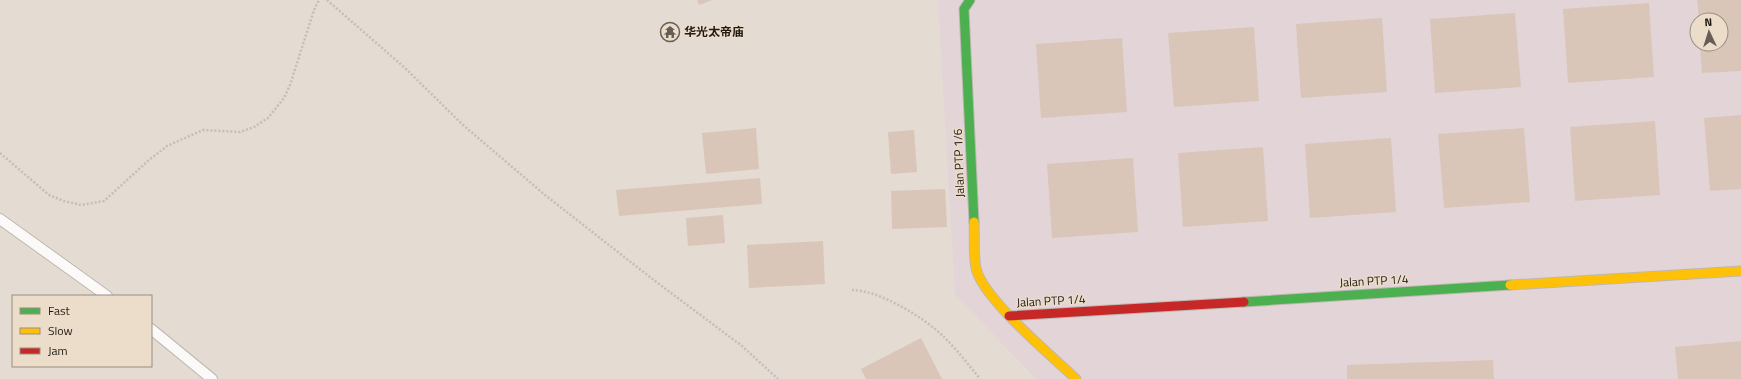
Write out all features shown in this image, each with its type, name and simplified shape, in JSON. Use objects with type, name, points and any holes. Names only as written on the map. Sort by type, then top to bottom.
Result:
[{"type":"street","name":"Jalan PTP 1/6","points":[[970,0],[964,9],[976,268],[981,282],[1009,316],[1076,379]]},
{"type":"street","name":"Jalan PTP 1/4","points":[[1009,316],[1741,271]]},
{"type":"lane","points":[[0,219],[106,295]]},
{"type":"lane","points":[[152,330],[212,379]]},
{"type":"path","points":[[0,153],[49,195],[64,201],[81,205],[104,201],[149,160],[167,146],[203,130],[240,132],[254,128],[268,118],[284,98],[314,10],[319,0]]},
{"type":"path","points":[[327,0],[405,68],[463,125],[545,195],[655,281],[742,346],[778,379]]},
{"type":"path","points":[[852,290],[863,290],[902,306],[943,336],[980,379]]},
{"type":"shaded area","points":[[938,0],[1741,0],[1741,379],[1036,379],[955,294]]},
{"type":"building","points":[[697,0],[712,0],[699,5]]},
{"type":"building","points":[[1697,0],[1741,0],[1741,71],[1702,73],[1701,52],[1729,52],[1729,12],[1698,12]]},
{"type":"building","points":[[1649,3],[1654,77],[1568,83],[1563,9]]},
{"type":"building","points":[[1515,13],[1521,87],[1435,93],[1430,19]]},
{"type":"building","points":[[1382,18],[1387,92],[1301,98],[1296,24]]},
{"type":"building","points":[[1254,27],[1259,101],[1174,107],[1168,33]]},
{"type":"building","points":[[1122,38],[1127,112],[1041,118],[1036,44]]},
{"type":"building","points":[[1741,115],[1741,189],[1710,191],[1704,118]]},
{"type":"building","points":[[1655,121],[1660,195],[1575,201],[1570,127]]},
{"type":"building","points":[[756,128],[759,169],[706,174],[702,133]]},
{"type":"building","points":[[1524,128],[1530,202],[1444,208],[1438,134]]},
{"type":"building","points":[[914,130],[917,172],[891,174],[888,132]]},
{"type":"building","points":[[1391,138],[1396,212],[1310,218],[1305,144]]},
{"type":"building","points":[[1263,147],[1268,221],[1183,227],[1178,153]]},
{"type":"building","points":[[1133,158],[1138,232],[1052,238],[1047,164]]},
{"type":"building","points":[[760,178],[762,204],[619,216],[616,190]]},
{"type":"building","points":[[945,189],[947,227],[892,229],[891,191]]},
{"type":"building","points":[[723,215],[725,243],[688,246],[686,218]]},
{"type":"building","points":[[823,241],[825,284],[749,288],[747,245]]},
{"type":"building","points":[[921,338],[942,379],[866,379],[861,369]]},
{"type":"building","points":[[1741,341],[1741,379],[1678,379],[1675,347]]},
{"type":"building","points":[[1493,360],[1494,379],[1347,379],[1347,365]]},
{"type":"traffic: fast","points":[[970,0],[964,9],[974,222]]},
{"type":"traffic: fast","points":[[1244,302],[1510,285]]},
{"type":"traffic: slow","points":[[974,222],[975,262],[981,280],[991,295],[1019,326],[1076,379]]},
{"type":"traffic: slow","points":[[1510,285],[1741,271]]},
{"type":"traffic: jam","points":[[1009,316],[1244,302]]},
{"type":"place","name":"华光太帝庙","points":[[670,32]]}]
